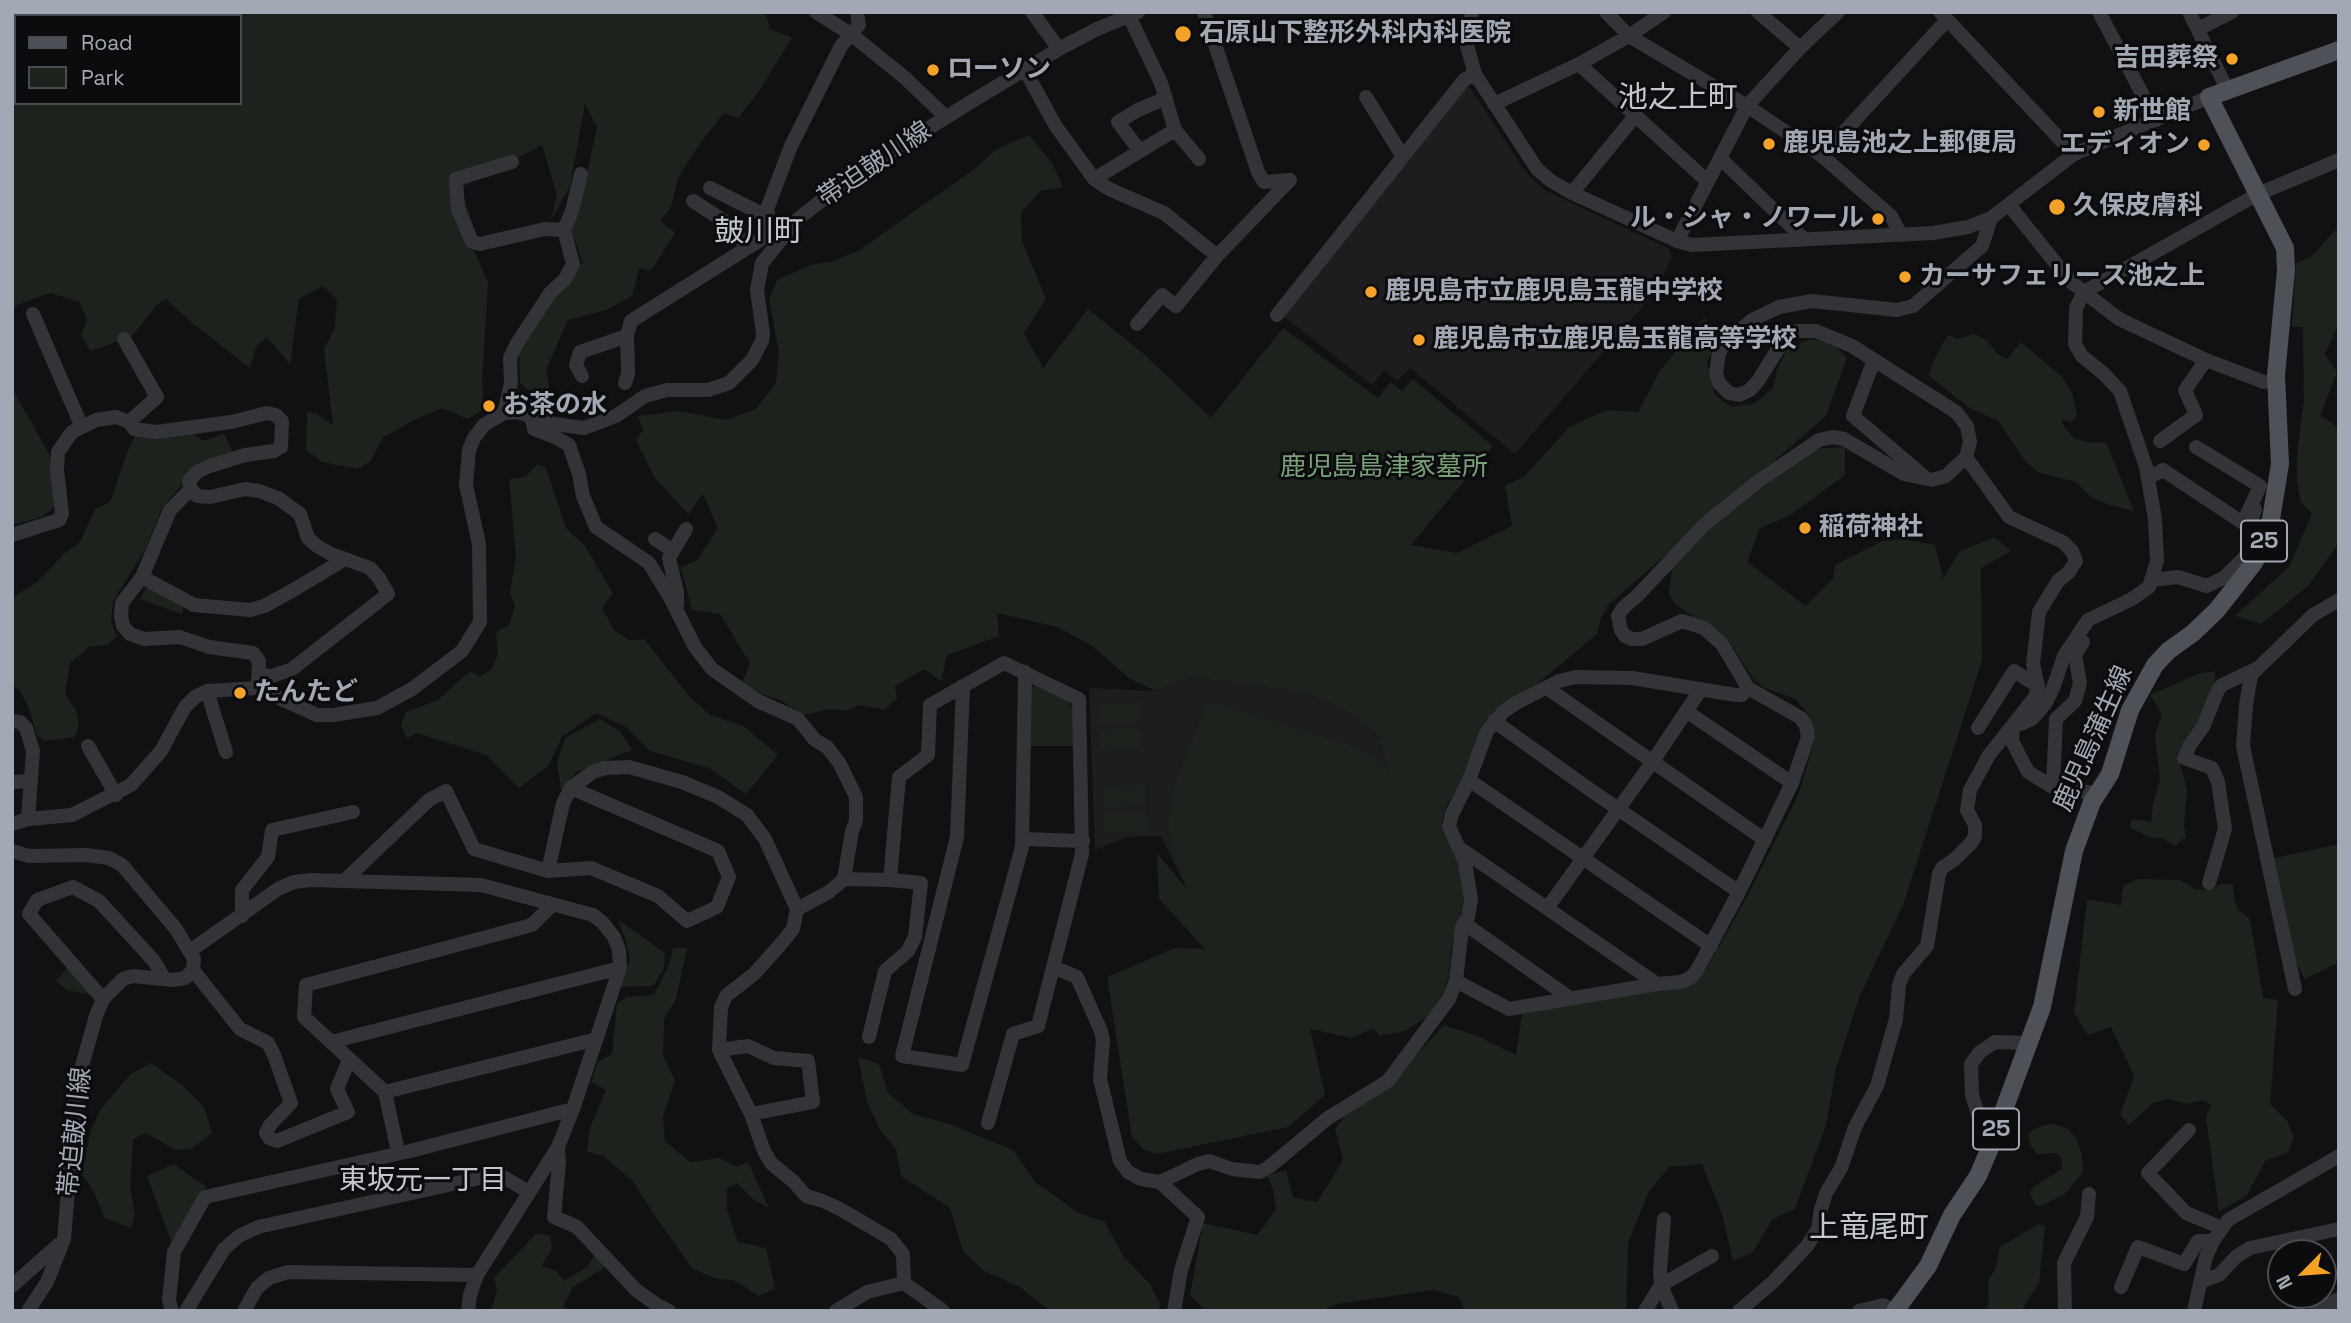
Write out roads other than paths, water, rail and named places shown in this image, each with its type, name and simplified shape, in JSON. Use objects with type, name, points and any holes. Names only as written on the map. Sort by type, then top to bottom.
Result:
[{"type":"main road","points":[[2209,97],[2339,50]]},
{"type":"main road","name":"鹿児島蒲生線","points":[[1895,1311],[1928,1266],[1956,1208],[1978,1177],[1989,1150],[2042,1007],[2059,930],[2069,867],[2092,802],[2109,774],[2130,710],[2155,665],[2204,623],[2228,597],[2261,550],[2271,519],[2280,464],[2276,375],[2286,270],[2285,248],[2209,97]]},
{"type":"street","points":[[816,12],[852,35],[904,77],[946,117]]},
{"type":"street","points":[[625,383],[628,374],[627,336],[631,321],[748,247],[774,237],[767,209],[791,146],[841,46],[859,25],[856,12]]},
{"type":"street","points":[[1137,324],[1162,295],[1176,306],[1217,256],[1290,180],[1264,182],[1258,172],[1204,12]]},
{"type":"street","points":[[1472,12],[1466,41],[1475,74],[1537,169],[1572,193],[1677,241],[1692,245],[1953,231],[1991,218],[2074,154],[2209,97]]},
{"type":"street","points":[[1606,12],[1629,36],[1747,106],[1822,156],[1891,216],[1901,235]]},
{"type":"street","points":[[1494,104],[1579,64],[1629,36],[1664,12]]},
{"type":"street","points":[[1758,12],[1800,48]]},
{"type":"street","points":[[1677,241],[1747,106],[1800,48],[1838,12]]},
{"type":"street","points":[[2099,12],[2156,120]]},
{"type":"street","points":[[2189,12],[2228,91]]},
{"type":"street","points":[[2198,29],[2232,12]]},
{"type":"street","points":[[1037,14],[1059,49]]},
{"type":"street","points":[[1134,14],[1166,98],[1175,130],[1199,159]]},
{"type":"street","name":"帯迫皷川線","points":[[504,413],[518,412],[554,424],[584,428],[600,424],[645,396],[667,390],[708,390],[729,383],[752,360],[762,341],[758,278],[774,237],[855,174],[946,117],[1059,49],[1134,14]]},
{"type":"street","points":[[1822,156],[1944,16],[2074,154]]},
{"type":"street","points":[[1579,64],[1707,181]]},
{"type":"street","points":[[1025,70],[1055,125],[1094,179],[1109,189],[1164,213],[1217,256]]},
{"type":"street","points":[[1278,316],[1464,80],[1475,74]]},
{"type":"street","points":[[1366,97],[1403,158]]},
{"type":"street","points":[[1140,151],[1118,122],[1166,98]]},
{"type":"street","points":[[1572,193],[1636,115]]},
{"type":"street","points":[[1094,179],[1175,130]]},
{"type":"street","points":[[1720,158],[1804,239]]},
{"type":"street","points":[[2013,727],[2032,719],[2045,704],[2064,656],[2088,620],[2149,587],[2157,561],[2158,542],[2148,478],[2120,391],[2082,356],[2075,344],[2076,308],[2084,292],[2258,194],[2339,160]]},
{"type":"street","points":[[512,162],[456,179],[458,209],[472,242],[480,244],[545,229],[564,230]]},
{"type":"street","points":[[258,682],[270,692],[317,715],[377,708],[412,690],[461,651],[480,622],[480,544],[466,485],[469,450],[484,425],[504,413],[511,383],[510,358],[516,345],[550,293],[565,279],[573,264],[564,230],[572,211],[580,174]]},
{"type":"street","points":[[710,188],[768,218]]},
{"type":"street","points":[[693,201],[724,221],[748,247]]},
{"type":"street","points":[[2009,205],[2071,282],[2119,319],[2206,360],[2264,382]]},
{"type":"street","points":[[1456,981],[1509,1009],[1681,982],[1690,978],[1712,946],[1792,783],[1808,737],[1806,726],[1801,718],[1748,688],[1722,644],[1704,628],[1682,621],[1642,639],[1632,639],[1625,636],[1618,616],[1705,524],[1760,480],[1819,440],[1833,437],[1844,439],[1904,474],[1928,480],[1946,476],[1966,457],[1970,433],[1963,418],[1852,346],[1827,334],[1797,331],[1789,335],[1758,382],[1739,395],[1729,393],[1719,383],[1716,373],[1717,360],[1725,343],[1752,320],[1779,307],[1812,301],[1896,310],[1913,306],[1982,246],[1991,218]]},
{"type":"street","points":[[33,314],[81,425]]},
{"type":"street","points":[[582,376],[576,365],[580,352],[627,336]]},
{"type":"street","points":[[124,339],[157,397],[129,422]]},
{"type":"street","points":[[1874,360],[1853,416],[1928,480]]},
{"type":"street","points":[[2160,441],[2196,415],[2185,390],[2206,360]]},
{"type":"street","points":[[12,535],[59,520],[62,514],[57,470],[58,452],[64,440],[81,425],[116,417],[129,422],[134,429],[156,432],[231,422],[267,413],[282,421],[281,447],[267,453],[245,455],[207,467],[189,481],[191,489],[197,496],[210,497],[245,489],[278,498],[300,514],[308,538],[317,546],[370,568],[388,594],[292,668],[258,682],[207,691],[195,697],[185,707],[150,764],[131,785],[72,816],[28,819],[12,824]]},
{"type":"street","points":[[531,415],[534,429],[569,445],[583,496],[596,527],[649,563],[695,647],[712,669],[758,701],[798,719],[840,764],[856,797],[856,821],[844,879]]},
{"type":"street","points":[[2148,478],[2163,470],[2243,523],[2260,486],[2196,447]]},
{"type":"street","points":[[1739,1311],[1773,1282],[1807,1246],[1818,1229],[1826,1193],[1841,1168],[1855,1127],[1877,1086],[1895,1027],[1899,985],[1903,974],[1927,946],[1939,874],[1975,836],[1975,825],[1967,810],[1970,790],[1989,755],[2035,697],[2038,686],[2033,664],[2039,612],[2057,581],[2069,572],[2076,561],[2072,551],[2063,542],[2009,517],[1966,457]]},
{"type":"street","points":[[2152,580],[2178,577],[2207,586],[2225,577],[2244,558],[2252,545],[2251,522],[2263,488]]},
{"type":"street","points":[[191,489],[170,510],[142,577],[122,604],[123,626],[131,634],[144,639],[180,637],[209,647],[253,653],[259,661],[258,682]]},
{"type":"street","points":[[677,610],[677,592],[669,558],[685,528]]},
{"type":"street","points":[[655,539],[673,551]]},
{"type":"street","points":[[142,577],[194,605],[250,610],[264,606],[345,559]]},
{"type":"street","points":[[2295,989],[2243,747],[2246,705],[2251,675],[2313,615],[2339,600]]},
{"type":"street","points":[[2053,787],[2056,719],[2075,701],[2080,683],[2075,655],[2097,617]]},
{"type":"street","points":[[890,880],[898,777],[928,755],[930,705],[1004,663],[1079,699],[1082,854],[1038,1027],[1013,1034],[988,1123]]},
{"type":"street","points":[[2209,883],[2225,829],[2218,782],[2212,768],[2185,758],[2222,685],[2260,667]]},
{"type":"street","points":[[1978,727],[2014,671],[2038,686]]},
{"type":"street","points":[[962,687],[957,836],[902,1056],[962,1065],[1023,847],[1025,672]]},
{"type":"street","points":[[1160,1182],[1209,1161],[1249,1172],[1260,1172],[1269,1167],[1328,1118],[1388,1081],[1450,999],[1456,981],[1460,934],[1470,910],[1470,883],[1465,862],[1449,826],[1487,732],[1494,721],[1516,703],[1568,679],[1604,676],[1632,678],[1736,695],[1742,695],[1748,688]]},
{"type":"street","points":[[1547,688],[1765,840]]},
{"type":"street","points":[[1548,907],[1653,761],[1700,689]]},
{"type":"street","points":[[207,691],[226,752]]},
{"type":"street","points":[[1686,711],[1792,783]]},
{"type":"street","points":[[12,720],[20,722],[26,728],[33,751],[28,819]]},
{"type":"street","points":[[1494,721],[1739,892]]},
{"type":"street","points":[[2013,727],[2012,741],[2028,772],[2053,787],[2098,794]]},
{"type":"street","points":[[88,746],[116,794]]},
{"type":"street","points":[[548,872],[563,803],[572,788],[593,772],[605,768],[629,767],[682,782],[718,797],[747,815],[760,833],[797,909],[793,929],[780,946],[755,973],[726,996],[721,1007],[719,1050],[751,1114],[771,1163],[806,1196],[840,1209],[891,1239],[903,1254],[904,1283]]},
{"type":"street","points":[[1469,780],[1712,946]]},
{"type":"street","points":[[12,782],[31,781]]},
{"type":"street","points":[[345,880],[429,800],[446,791],[474,849],[548,872],[591,868],[658,896],[687,921],[717,907],[729,877],[719,851],[572,788]]},
{"type":"street","points":[[242,916],[242,890],[268,857],[272,830],[353,812]]},
{"type":"street","points":[[1023,839],[1083,841]]},
{"type":"street","points":[[1457,846],[1657,984]]},
{"type":"street","points":[[12,851],[29,856],[87,855],[109,858],[122,865],[176,929],[194,959],[194,970],[240,1029],[268,1043],[291,1103],[270,1125],[266,1133],[269,1138],[277,1141],[348,1112],[337,1089],[349,1060]]},
{"type":"street","points":[[797,909],[828,892],[844,879],[921,883],[915,937],[908,951],[885,971],[869,1037]]},
{"type":"street","points":[[190,951],[278,889],[294,882],[311,880],[481,885],[593,915],[614,937],[619,950],[620,968],[573,1109],[558,1147],[477,1275],[468,1311]]},
{"type":"street","points":[[164,978],[154,961],[99,901],[72,887],[37,900],[29,914],[103,999],[123,979],[133,976],[180,980],[194,970]]},
{"type":"street","points":[[398,1152],[385,1092],[304,1017],[306,985],[532,925],[553,904]]},
{"type":"street","points":[[1465,924],[1570,998]]},
{"type":"street","points":[[1054,967],[1077,977],[1101,1031],[1103,1040],[1100,1079],[1120,1161],[1128,1172],[1141,1179],[1160,1182],[1198,1217],[1181,1270],[1174,1311]]},
{"type":"street","points":[[331,1042],[620,968]]},
{"type":"street","name":"帯迫皷川線","points":[[28,1311],[47,1282],[64,1239],[76,1084],[103,999]]},
{"type":"street","points":[[385,1092],[597,1039]]},
{"type":"street","points":[[1989,1150],[1972,1095],[1971,1065],[1980,1052],[1995,1042],[2028,1043]]},
{"type":"street","points":[[719,1050],[748,1046],[774,1058],[808,1061],[813,1102],[751,1114]]},
{"type":"street","points":[[172,1311],[169,1300],[174,1252],[205,1197],[573,1109]]},
{"type":"street","points":[[2189,1130],[2148,1173],[2186,1213],[2222,1228]]},
{"type":"street","points":[[558,1147],[554,1217],[577,1227],[636,1290],[669,1311]]},
{"type":"street","points":[[2194,1311],[2213,1241],[2222,1228],[2236,1214],[2339,1156]]},
{"type":"street","points":[[186,1311],[224,1249],[239,1236],[258,1227],[498,1174],[529,1192]]},
{"type":"street","points":[[2065,1311],[2064,1263],[2087,1217],[2089,1194]]},
{"type":"street","points":[[1664,1219],[1661,1285],[1672,1311]]},
{"type":"street","points":[[2200,1282],[2219,1275],[2237,1256],[2250,1248],[2339,1229]]},
{"type":"street","points":[[12,1286],[64,1239]]},
{"type":"street","points":[[2121,1287],[2138,1247],[2184,1264],[2198,1241],[2213,1241]]},
{"type":"street","points":[[1646,1311],[1661,1285],[1712,1256]]},
{"type":"street","points":[[244,1311],[257,1288],[270,1278],[288,1272],[477,1275]]},
{"type":"street","points":[[836,1311],[867,1292],[904,1283],[943,1311]]},
{"type":"street","points":[[2316,1311],[2339,1299]]},
{"type":"street","points":[[1859,1311],[1883,1305],[1895,1311]]},
{"type":"place","name":"石原山下整形外科内科医院","points":[[1183,34]]},
{"type":"place","name":"吉田葬祭","points":[[2232,59]]},
{"type":"place","name":"ローソン","points":[[933,70]]},
{"type":"place","name":"新世館","points":[[2099,112]]},
{"type":"place","name":"鹿児島池之上郵便局","points":[[1769,144]]},
{"type":"place","name":"エディオン","points":[[2204,145]]},
{"type":"place","name":"久保皮膚科","points":[[2057,207]]},
{"type":"place","name":"ル・シャ・ノワール","points":[[1878,219]]},
{"type":"place","name":"カーサフェリース池之上","points":[[1905,277]]},
{"type":"place","name":"鹿児島市立鹿児島玉龍中学校","points":[[1371,292]]},
{"type":"place","name":"鹿児島市立鹿児島玉龍高等学校","points":[[1419,340]]},
{"type":"place","name":"お茶の水","points":[[489,406]]},
{"type":"place","name":"稲荷神社","points":[[1805,528]]},
{"type":"place","name":"たんたど","points":[[240,693]]},
{"type":"district","name":"池之上町","points":[[1678,99]]},
{"type":"district","name":"皷川町","points":[[759,233]]},
{"type":"district","name":"東坂元一丁目","points":[[423,1181]]},
{"type":"district","name":"上竜尾町","points":[[1869,1229]]},
{"type":"park label","name":"鹿児島島津家墓所","points":[[1384,468]]}]
